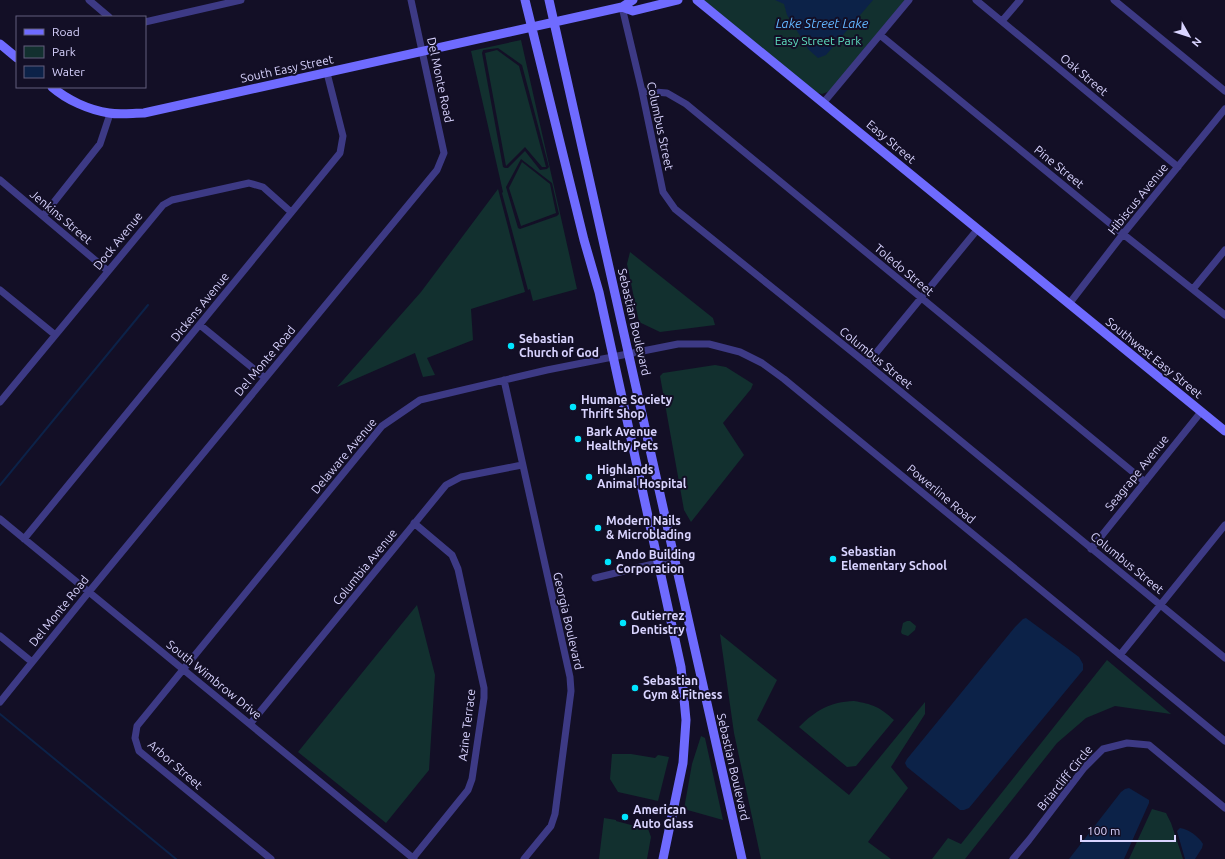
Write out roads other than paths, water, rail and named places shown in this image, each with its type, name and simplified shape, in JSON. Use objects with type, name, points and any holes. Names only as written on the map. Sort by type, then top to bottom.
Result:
[{"type":"main road","points":[[526,0],[531,27],[584,240],[599,292],[681,667],[686,720],[683,763],[663,859]]},
{"type":"main road","name":"Sebastian Boulevard","points":[[549,0],[742,859]]},
{"type":"main road","points":[[531,27],[622,7],[634,0]]},
{"type":"main road","points":[[622,7],[633,11],[678,0]]},
{"type":"main road","name":"Easy Street","points":[[697,0],[824,102],[1069,304]]},
{"type":"main road","name":"South Easy Street","points":[[53,88],[74,102],[110,114],[144,112],[531,27]]},
{"type":"main road","points":[[0,44],[16,57]]},
{"type":"main road","name":"Southwest Easy Street","points":[[1069,304],[1225,431]]},
{"type":"street","points":[[89,0],[108,16]]},
{"type":"street","points":[[146,22],[241,0]]},
{"type":"street","name":"Del Monte Road","points":[[0,702],[437,170],[444,153],[411,0]]},
{"type":"street","points":[[824,102],[909,0]]},
{"type":"street","name":"Oak Street","points":[[976,0],[1178,167]]},
{"type":"street","points":[[1002,21],[1020,0]]},
{"type":"street","points":[[1114,0],[1225,91]]},
{"type":"street","name":"Columbus Street","points":[[622,7],[642,91],[663,192],[675,209],[1161,604],[1225,658]]},
{"type":"street","name":"Pine Street","points":[[880,35],[1123,234],[1225,315]]},
{"type":"street","name":"Dickens Avenue","points":[[24,538],[200,326],[340,153],[343,136],[326,73]]},
{"type":"street","name":"Toledo Street","points":[[642,91],[667,93],[686,104],[1145,482]]},
{"type":"street","name":"Hibiscus Avenue","points":[[1069,304],[1123,234],[1225,109]]},
{"type":"street","points":[[43,216],[100,144],[110,114]]},
{"type":"street","name":"Jenkins Street","points":[[0,180],[108,271]]},
{"type":"street","name":"Dock Avenue","points":[[0,402],[54,334],[108,271],[157,210],[163,205],[172,200],[249,183],[263,187],[291,212]]},
{"type":"street","points":[[867,364],[978,230]]},
{"type":"street","points":[[1193,289],[1225,250]]},
{"type":"street","points":[[0,290],[54,334]]},
{"type":"street","points":[[200,326],[265,378]]},
{"type":"street","name":"Powerline Road","points":[[613,356],[678,344],[709,344],[740,352],[762,363],[784,379],[1225,741]]},
{"type":"street","name":"Delaware Avenue","points":[[183,669],[382,426],[420,400],[613,356]]},
{"type":"street","name":"Georgia Boulevard","points":[[504,380],[570,677],[571,691],[555,814],[551,826],[524,859]]},
{"type":"street","name":"Seagrape Avenue","points":[[1091,548],[1201,412]]},
{"type":"street","name":"Columbia Avenue","points":[[250,724],[446,485],[461,477],[522,465]]},
{"type":"street","name":"South Wimbrow Drive","points":[[0,519],[88,593],[414,859]]},
{"type":"street","name":"Azine Terrace","points":[[414,524],[452,555],[458,569],[484,688],[484,698],[472,779],[468,790],[414,859]]},
{"type":"street","points":[[1120,654],[1225,525]]},
{"type":"street","points":[[595,578],[674,559]]},
{"type":"street","points":[[0,636],[32,662]]},
{"type":"street","name":"Arbor Street","points":[[183,669],[137,726],[135,738],[139,750],[271,859]]},
{"type":"street","name":"Briarcliff Circle","points":[[1013,859],[1084,768],[1103,749],[1127,743],[1149,745],[1225,808]]},
{"type":"water","name":"Lake Street Lake","points":[[775,0],[873,0],[826,55],[818,58],[809,50],[787,15],[784,4]]},
{"type":"water","points":[[1026,618],[1079,657],[1083,664],[1083,670],[969,808],[960,810],[907,767],[905,763],[1015,627]]},
{"type":"water","points":[[1129,788],[1149,800],[1149,803],[1124,859],[1069,859],[1121,792]]},
{"type":"water","points":[[1180,828],[1193,834],[1203,844],[1195,859],[1185,859],[1177,831]]},
{"type":"waterway","points":[[0,485],[148,305]]},
{"type":"waterway","points":[[0,714],[176,859]]},
{"type":"place","name":"Sebastian Church of God","points":[[511,346]]},
{"type":"place","name":"Humane Society Thrift Shop","points":[[573,407]]},
{"type":"place","name":"Bark Avenue Healthy Pets","points":[[578,439]]},
{"type":"place","name":"Highlands Animal Hospital","points":[[589,477]]},
{"type":"place","name":"Modern Nails & Microblading","points":[[598,528]]},
{"type":"place","name":"Sebastian Elementary School","points":[[833,559]]},
{"type":"place","name":"Ando Building Corporation","points":[[608,562]]},
{"type":"place","name":"Gutierrez Dentistry","points":[[623,623]]},
{"type":"place","name":"Sebastian Gym & Fitness","points":[[635,688]]},
{"type":"place","name":"American Auto Glass","points":[[625,817]]},
{"type":"park label","name":"Easy Street Park","points":[[818,41]]}]
